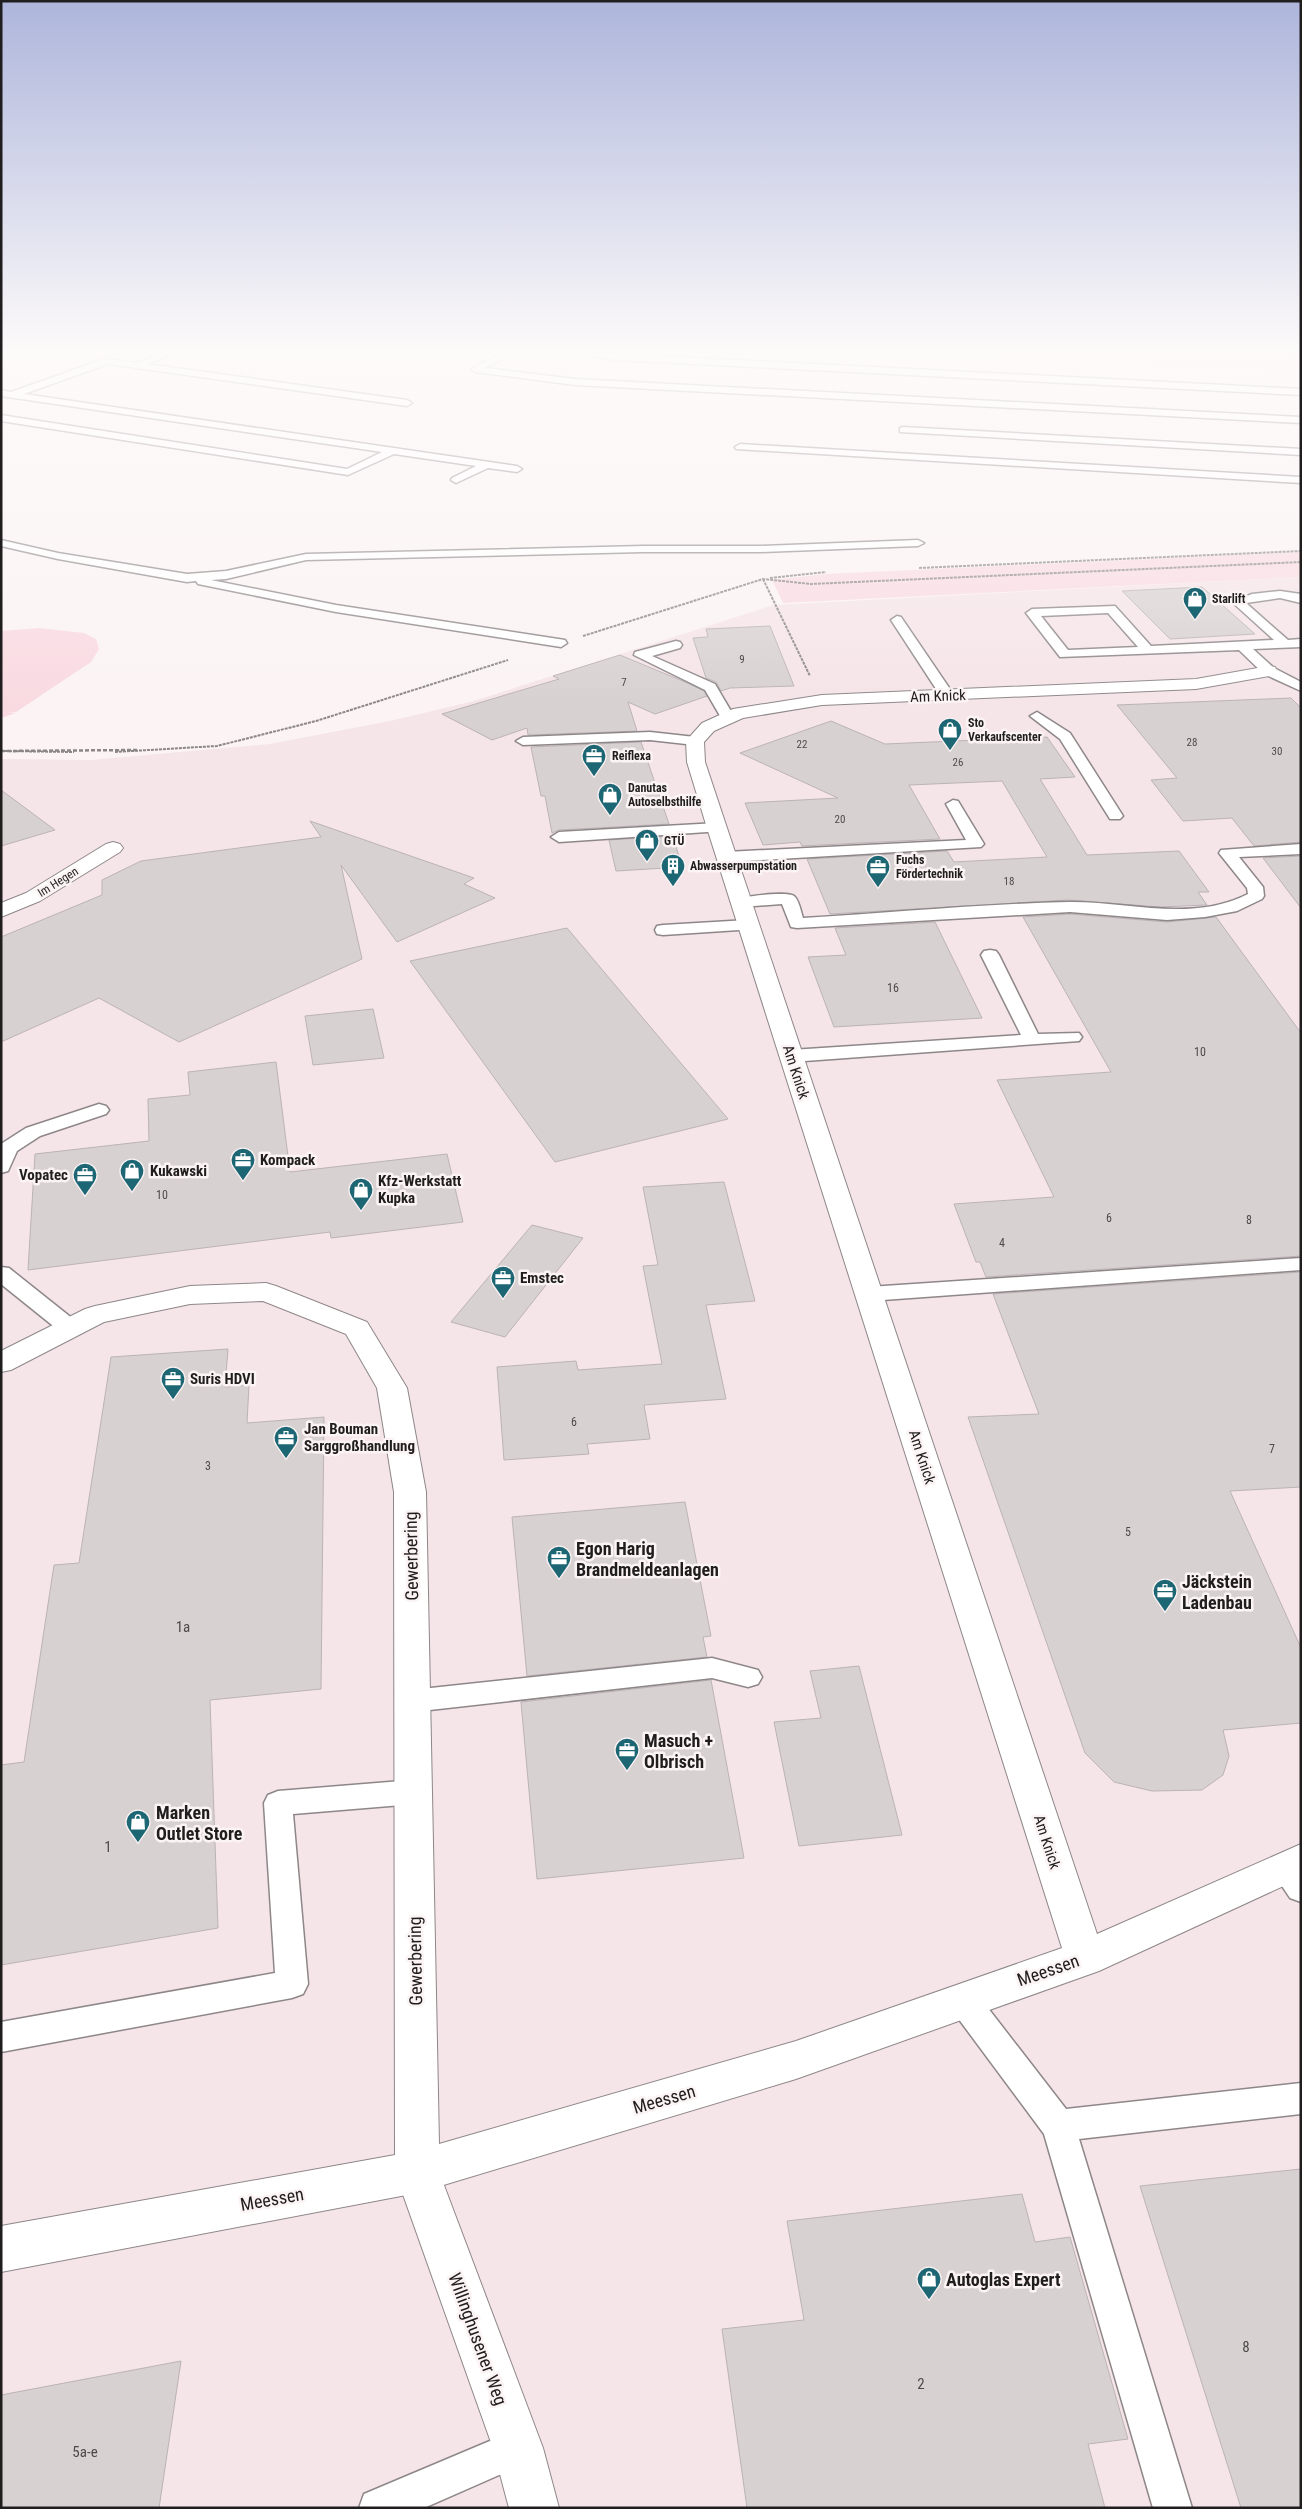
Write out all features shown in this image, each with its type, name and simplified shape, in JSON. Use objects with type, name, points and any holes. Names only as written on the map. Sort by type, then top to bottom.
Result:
[{"type":"street","name":"Am Knick","points":[[1085,1958],[726,857],[696,762],[695,741],[708,727],[739,713],[822,700],[1196,684],[1269,671]]},
{"type":"street","name":"Im Hegen","points":[[1,911],[33,897],[112,848]]},
{"type":"street","name":"Gewerbering","points":[[1,1364],[96,1315],[190,1295],[266,1292],[357,1328],[392,1388],[410,1492],[417,2172]]},
{"type":"street","name":"Meessen","points":[[1,2248],[417,2172],[796,2060],[1085,1958],[1295,1872]]},
{"type":"street","name":"Willinghusener Weg","points":[[417,2172],[518,2448],[534,2508]]},
{"type":"lane","points":[[323,468],[348,472],[356,468]]},
{"type":"lane","points":[[456,480],[480,468]]},
{"type":"lane","points":[[510,468],[517,469]]},
{"type":"lane","points":[[1104,468],[1301,480]]},
{"type":"lane","points":[[1,543],[58,556],[188,578],[243,592],[373,615],[561,643]]},
{"type":"lane","points":[[188,578],[226,575],[306,557],[918,543]]},
{"type":"lane","points":[[1286,644],[1238,602],[1246,598],[1273,596],[1296,595],[1301,599]]},
{"type":"lane","points":[[1148,650],[1111,609],[1032,613],[1065,654],[1301,643]]},
{"type":"lane","points":[[896,620],[947,695]]},
{"type":"lane","points":[[1272,632],[1301,630]]},
{"type":"lane","points":[[676,645],[640,655],[710,687],[728,718]]},
{"type":"lane","points":[[1242,646],[1269,671],[1301,687]]},
{"type":"lane","points":[[1269,671],[1301,676]]},
{"type":"lane","points":[[1038,716],[1065,736],[1115,816]]},
{"type":"lane","points":[[523,741],[650,736],[695,741]]},
{"type":"lane","points":[[726,857],[976,844],[953,804]]},
{"type":"lane","points":[[559,837],[717,828]]},
{"type":"lane","points":[[663,930],[745,913],[788,899],[797,923],[1070,907],[1152,914],[1204,912],[1237,906],[1256,896],[1256,887],[1228,853],[1301,849]]},
{"type":"lane","points":[[990,955],[1032,1040]]},
{"type":"lane","points":[[791,1056],[1073,1037]]},
{"type":"lane","points":[[1,1167],[8,1148],[33,1132],[99,1110]]},
{"type":"lane","points":[[869,1294],[1301,1264]]},
{"type":"lane","points":[[1,1273],[70,1328]]},
{"type":"lane","points":[[412,1701],[712,1668],[748,1677]]},
{"type":"lane","points":[[1,2037],[292,1984],[278,1803],[414,1792]]},
{"type":"lane","points":[[964,2000],[1058,2126],[1173,2508]]},
{"type":"lane","points":[[1058,2126],[1301,2098]]},
{"type":"lane","points":[[378,2508],[518,2448]]},
{"type":"path","points":[[914,568],[1301,551]]},
{"type":"path","points":[[763,579],[812,584],[1301,562]]},
{"type":"path","points":[[1,751],[109,752],[217,746],[316,721],[763,579],[834,572]]},
{"type":"path","points":[[763,579],[822,700]]},
{"type":"shaded area","points":[[1301,552],[1301,577],[783,603],[772,580],[826,574]]},
{"type":"shaded area","points":[[1301,577],[1301,2508],[1,2508],[1,759],[91,760],[270,744],[390,721],[474,701],[773,605]]},
{"type":"shaded area","points":[[40,628],[84,633],[96,639],[99,649],[91,662],[16,712],[8,712],[16,713],[1,718],[1,631]]},
{"type":"building","points":[[1202,587],[1255,634],[1170,639],[1122,591]]},
{"type":"building","points":[[770,626],[794,686],[730,688],[721,691],[716,682],[706,678],[693,638],[708,637],[706,629]]},
{"type":"building","points":[[620,655],[685,682],[704,691],[707,696],[655,714],[628,702],[637,731],[528,735],[527,728],[492,740],[442,714],[559,679],[553,676]]},
{"type":"building","points":[[1291,698],[1301,708],[1301,842],[1254,846],[1232,818],[1183,821],[1151,780],[1177,778],[1117,705]]},
{"type":"building","points":[[831,721],[885,744],[1047,737],[1075,777],[1040,779],[1087,855],[1179,851],[1209,892],[1198,892],[1207,905],[1159,907],[1068,900],[830,914],[807,859],[947,851],[954,862],[1047,857],[1002,781],[909,785],[940,839],[802,846],[800,842],[763,845],[745,803],[838,798],[740,753]]},
{"type":"building","points":[[641,742],[669,824],[559,830],[552,833],[545,796],[541,796],[531,747]]},
{"type":"building","points":[[1,790],[55,830],[1,846]]},
{"type":"building","points":[[310,821],[474,878],[464,884],[495,898],[397,942],[341,865],[362,959],[179,1042],[99,998],[1,1042],[1,937],[102,895],[102,880],[141,861],[321,837]]},
{"type":"building","points":[[673,836],[682,867],[616,871],[609,840]]},
{"type":"building","points":[[1301,856],[1301,908],[1263,858]]},
{"type":"building","points":[[1070,914],[1167,922],[1216,917],[1301,1033],[1301,1256],[986,1277],[980,1262],[976,1262],[954,1204],[1054,1197],[997,1080],[1111,1072],[1023,917]]},
{"type":"building","points":[[935,922],[982,1018],[834,1027],[808,957],[846,955],[835,928]]},
{"type":"building","points":[[567,928],[728,1119],[555,1162],[410,961]]},
{"type":"building","points":[[373,1009],[384,1058],[313,1065],[305,1016]]},
{"type":"building","points":[[276,1062],[290,1172],[447,1154],[463,1222],[331,1238],[330,1232],[28,1270],[35,1154],[149,1141],[148,1099],[190,1095],[188,1072]]},
{"type":"building","points":[[724,1182],[755,1301],[706,1305],[726,1399],[644,1405],[650,1439],[587,1444],[589,1454],[504,1460],[497,1367],[576,1361],[578,1370],[662,1364],[643,1266],[658,1265],[643,1187]]},
{"type":"building","points":[[532,1225],[583,1238],[505,1337],[451,1322]]},
{"type":"building","points":[[1301,1272],[1301,1487],[1230,1491],[1301,1648],[1301,1723],[1223,1730],[1229,1756],[1223,1775],[1202,1790],[1152,1791],[1114,1782],[1085,1753],[968,1417],[1039,1414],[993,1294]]},
{"type":"building","points":[[228,1349],[225,1387],[249,1385],[247,1423],[324,1417],[321,1689],[210,1700],[218,1928],[1,1965],[1,1765],[24,1762],[54,1565],[79,1563],[111,1357]]},
{"type":"building","points":[[685,1502],[711,1636],[703,1637],[707,1657],[527,1676],[512,1517]]},
{"type":"building","points":[[859,1666],[902,1835],[799,1846],[774,1722],[821,1718],[810,1671]]},
{"type":"building","points":[[711,1680],[744,1858],[537,1879],[521,1702]]},
{"type":"building","points":[[1301,2169],[1301,2508],[1241,2508],[1140,2186]]},
{"type":"building","points":[[1022,2194],[1035,2242],[1070,2237],[1128,2439],[1088,2444],[1105,2508],[747,2508],[722,2329],[804,2320],[787,2221]]},
{"type":"building","points":[[181,2361],[159,2508],[1,2508],[1,2395]]},
{"type":"place","name":"Starlift","points":[[1195,620]]},
{"type":"place","name":"Sto Verkaufscenter","points":[[950,751]]},
{"type":"place","name":"Reiflexa","points":[[594,777]]},
{"type":"place","name":"Danutas Autoselbsthilfe","points":[[610,816]]},
{"type":"place","name":"GTÜ","points":[[647,862]]},
{"type":"place","name":"Abwasserpumpstation","points":[[673,887]]},
{"type":"place","name":"Fuchs Fördertechnik","points":[[878,888]]},
{"type":"place","name":"Kompack","points":[[243,1181]]},
{"type":"place","name":"Kukawski","points":[[132,1192]]},
{"type":"place","name":"Vopatec","points":[[85,1196]]},
{"type":"place","name":"Kfz-Werkstatt Kupka","points":[[361,1211]]},
{"type":"place","name":"Emstec","points":[[503,1299]]},
{"type":"place","name":"Suris HDVI","points":[[173,1400]]},
{"type":"place","name":"Jan Bouman Sarggroßhandlung","points":[[286,1459]]},
{"type":"place","name":"Egon Harig Brandmeldeanlagen","points":[[559,1579]]},
{"type":"place","name":"Jäckstein Ladenbau","points":[[1165,1612]]},
{"type":"place","name":"Masuch + Olbrisch","points":[[627,1771]]},
{"type":"place","name":"Marken Outlet Store","points":[[138,1843]]},
{"type":"place","name":"Autoglas Expert","points":[[929,2300]]}]
